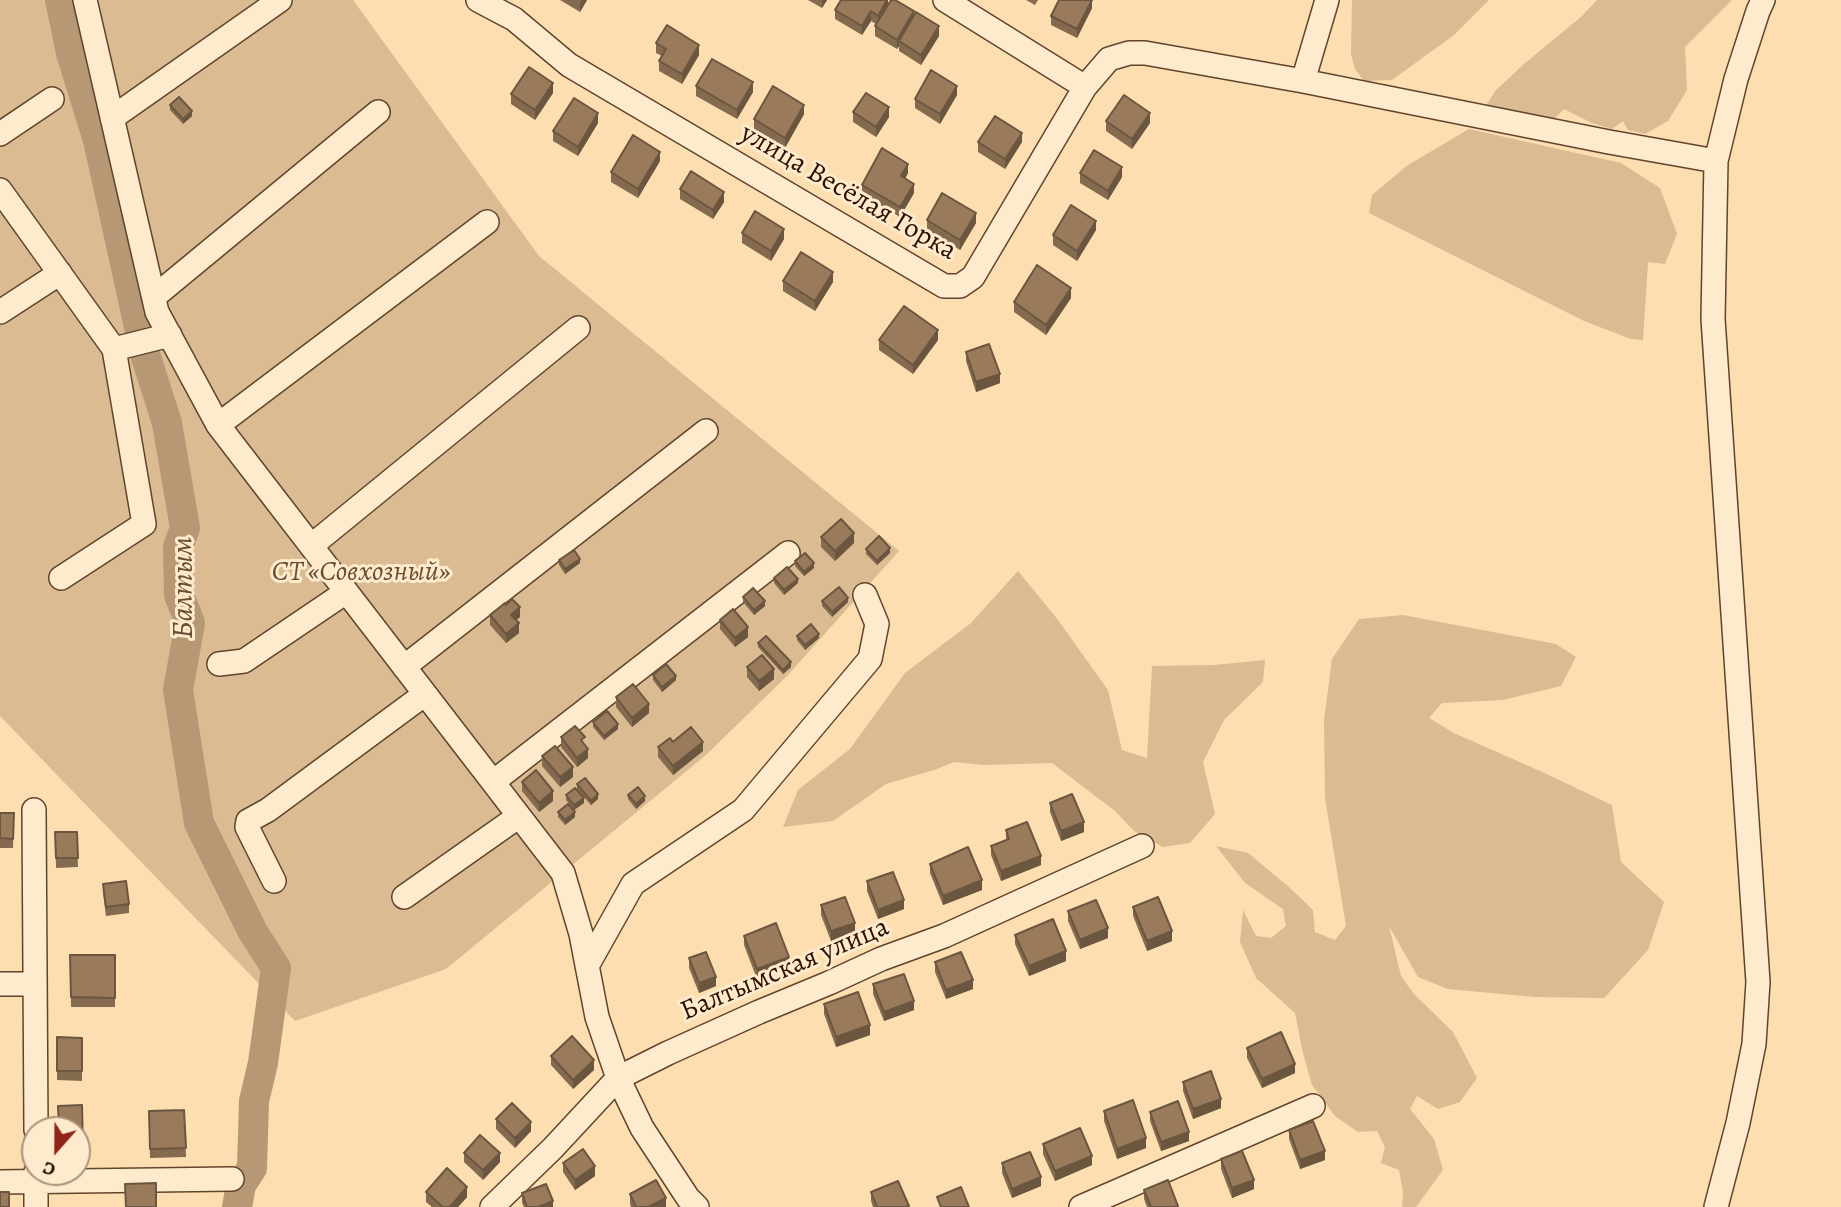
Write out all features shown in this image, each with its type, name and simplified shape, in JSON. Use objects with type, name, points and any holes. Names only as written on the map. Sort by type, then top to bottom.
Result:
[{"type":"street","points":[[85,0],[157,312],[218,425],[563,873],[581,934],[597,1017],[618,1078],[642,1128],[688,1198],[697,1207]]},
{"type":"street","points":[[112,118],[280,0]]},
{"type":"street","name":"улица Весёлая Горка","points":[[478,0],[514,19],[569,65],[944,286],[960,286],[973,277],[1085,87],[1109,59],[1145,52],[1303,80]]},
{"type":"street","points":[[945,0],[1085,87]]},
{"type":"street","points":[[1327,0],[1303,80],[1716,161]]},
{"type":"street","points":[[1716,1207],[1738,1123],[1754,1044],[1758,982],[1713,319],[1716,161],[1736,79],[1763,0]]},
{"type":"street","points":[[0,134],[52,99]]},
{"type":"street","points":[[154,297],[378,112]]},
{"type":"street","points":[[0,190],[114,349],[144,524],[61,578]]},
{"type":"street","points":[[218,425],[487,222]]},
{"type":"street","points":[[0,312],[60,273]]},
{"type":"street","points":[[311,545],[578,328]]},
{"type":"street","points":[[114,349],[170,335]]},
{"type":"street","points":[[404,667],[706,431]]},
{"type":"street","points":[[493,782],[788,553]]},
{"type":"street","points":[[219,664],[244,661],[346,592]]},
{"type":"street","points":[[587,967],[633,884],[743,810],[870,659],[877,624],[865,595]]},
{"type":"street","points":[[274,881],[247,827],[248,821],[268,810],[425,694]]},
{"type":"street","points":[[34,810],[36,1116]]},
{"type":"street","points":[[404,897],[519,816]]},
{"type":"street","name":"Балтымская улица","points":[[492,1207],[553,1148],[618,1078],[759,1012],[881,958],[944,936],[1142,846]]},
{"type":"street","points":[[0,984],[34,984]]},
{"type":"street","points":[[1081,1207],[1313,1106]]},
{"type":"street","points":[[91,1179],[232,1180]]},
{"type":"street","points":[[0,1182],[21,1180]]},
{"type":"street","points":[[36,1186],[36,1207]]},
{"type":"green space","name":"СТ «Совхозный»","points":[[0,0],[353,0],[539,256],[899,551],[787,676],[706,755],[446,969],[295,1021],[0,716]]},
{"type":"green space","points":[[1352,0],[1489,0],[1454,35],[1392,80],[1364,81],[1355,69],[1351,54]]},
{"type":"green space","points":[[1597,0],[1732,0],[1685,47],[1687,90],[1668,121],[1645,134],[1628,130],[1623,121],[1612,129],[1592,123],[1564,109],[1549,124],[1486,106],[1495,91]]},
{"type":"green space","points":[[1469,129],[1621,163],[1660,188],[1677,234],[1665,264],[1648,262],[1643,340],[1631,339],[1584,321],[1369,213],[1372,195],[1408,165]]},
{"type":"green space","points":[[1018,571],[1058,620],[1108,690],[1122,750],[1147,758],[1152,666],[1214,665],[1265,660],[1263,682],[1224,720],[1203,762],[1215,814],[1190,843],[1163,847],[1134,831],[1115,811],[1052,763],[984,765],[954,762],[886,784],[833,821],[783,827],[798,790],[850,749],[905,673],[971,623]]},
{"type":"green space","points":[[1403,615],[1556,644],[1576,657],[1561,686],[1503,700],[1442,703],[1429,718],[1454,733],[1612,805],[1621,862],[1664,902],[1648,950],[1604,998],[1535,997],[1448,989],[1418,977],[1389,926],[1401,976],[1414,994],[1453,1032],[1477,1078],[1460,1102],[1438,1109],[1417,1096],[1410,1109],[1434,1139],[1443,1170],[1416,1207],[1402,1207],[1403,1192],[1399,1170],[1381,1163],[1385,1147],[1377,1131],[1358,1132],[1335,1116],[1312,1085],[1295,1013],[1256,978],[1240,942],[1243,910],[1256,936],[1271,938],[1286,926],[1283,909],[1245,883],[1216,846],[1248,853],[1313,910],[1315,932],[1335,940],[1346,926],[1325,798],[1324,720],[1332,659],[1359,619]]},
{"type":"building","points":[[841,0],[887,0],[878,16],[871,11],[862,26],[835,10]]},
{"type":"building","points":[[891,0],[914,11],[897,40],[875,26]]},
{"type":"building","points":[[1059,0],[1092,0],[1077,29],[1051,16]]},
{"type":"building","points":[[916,12],[939,26],[921,55],[899,41]]},
{"type":"building","points":[[667,25],[699,45],[682,74],[659,61],[666,49],[656,43]]},
{"type":"building","points":[[712,59],[753,82],[737,110],[696,86]]},
{"type":"building","points":[[529,67],[553,83],[535,110],[511,94]]},
{"type":"building","points":[[931,70],[957,86],[940,114],[915,99]]},
{"type":"building","points":[[773,86],[804,105],[785,138],[754,119]]},
{"type":"building","points":[[866,93],[889,107],[876,127],[853,112]]},
{"type":"building","points":[[1124,95],[1150,113],[1132,139],[1106,121]]},
{"type":"building","points":[[179,97],[192,111],[183,119],[170,105]]},
{"type":"building","points":[[574,98],[598,113],[578,147],[553,131]]},
{"type":"building","points":[[995,116],[1022,133],[1005,159],[978,142]]},
{"type":"building","points":[[633,135],[660,152],[638,189],[611,172]]},
{"type":"building","points":[[882,148],[908,164],[901,176],[914,184],[900,207],[862,185]]},
{"type":"building","points":[[1094,150],[1122,167],[1108,191],[1080,173]]},
{"type":"building","points":[[691,171],[724,192],[713,210],[680,189]]},
{"type":"building","points":[[942,193],[976,213],[960,240],[927,220]]},
{"type":"building","points":[[1071,205],[1096,221],[1077,251],[1053,235]]},
{"type":"building","points":[[755,211],[784,229],[771,251],[742,233]]},
{"type":"building","points":[[801,252],[833,272],[815,301],[783,281]]},
{"type":"building","points":[[1037,265],[1071,288],[1046,325],[1014,302]]},
{"type":"building","points":[[904,306],[938,330],[913,365],[879,340]]},
{"type":"building","points":[[989,344],[1000,374],[976,382],[966,352]]},
{"type":"building","points":[[841,519],[854,533],[835,551],[821,537]]},
{"type":"building","points":[[879,536],[890,548],[877,561],[866,549]]},
{"type":"building","points":[[574,550],[580,559],[565,569],[559,560]]},
{"type":"building","points":[[805,553],[814,563],[804,572],[795,561]]},
{"type":"building","points":[[787,567],[798,579],[784,590],[774,578]]},
{"type":"building","points":[[839,587],[848,598],[832,612],[822,601]]},
{"type":"building","points":[[753,588],[765,601],[754,610],[743,597]]},
{"type":"building","points":[[512,599],[520,607],[511,615],[519,623],[506,634],[490,615]]},
{"type":"building","points":[[733,609],[748,627],[735,638],[720,620]]},
{"type":"building","points":[[811,624],[819,634],[805,645],[797,636]]},
{"type":"building","points":[[766,636],[791,662],[783,670],[758,643]]},
{"type":"building","points":[[762,655],[774,669],[759,681],[747,667]]},
{"type":"building","points":[[666,664],[676,676],[662,687],[653,675]]},
{"type":"building","points":[[633,684],[649,704],[632,718],[616,697]]},
{"type":"building","points":[[607,711],[618,724],[604,736],[593,722]]},
{"type":"building","points":[[575,726],[585,737],[581,740],[588,749],[577,758],[561,737]]},
{"type":"building","points":[[691,727],[703,742],[673,766],[658,747],[670,738],[673,742]]},
{"type":"building","points":[[555,746],[573,767],[560,777],[542,756]]},
{"type":"building","points":[[536,770],[553,791],[539,803],[522,782]]},
{"type":"building","points":[[585,778],[598,794],[591,801],[577,784]]},
{"type":"building","points":[[638,787],[645,796],[636,804],[628,795]]},
{"type":"building","points":[[575,788],[584,798],[574,805],[566,795]]},
{"type":"building","points":[[1072,794],[1084,822],[1061,831],[1050,803]]},
{"type":"building","points":[[568,804],[575,812],[565,820],[558,812]]},
{"type":"building","points":[[0,813],[14,813],[13,839],[0,838]]},
{"type":"building","points":[[1027,822],[1041,856],[1001,871],[991,846],[1009,839],[1006,830]]},
{"type":"building","points":[[55,832],[77,832],[78,858],[56,858]]},
{"type":"building","points":[[968,847],[982,880],[943,896],[930,864]]},
{"type":"building","points":[[893,872],[904,900],[878,910],[867,881]]},
{"type":"building","points":[[126,881],[129,904],[106,907],[103,884]]},
{"type":"building","points":[[845,897],[855,923],[831,931],[821,905]]},
{"type":"building","points":[[1158,897],[1172,931],[1147,941],[1133,907]]},
{"type":"building","points":[[1096,900],[1108,928],[1080,940],[1068,911]]},
{"type":"building","points":[[1053,919],[1066,951],[1029,966],[1015,935]]},
{"type":"building","points":[[776,923],[789,957],[757,969],[744,936]]},
{"type":"building","points":[[706,952],[716,977],[699,983],[689,958]]},
{"type":"building","points":[[961,952],[973,980],[946,990],[935,962]]},
{"type":"building","points":[[70,955],[115,955],[115,998],[71,997]]},
{"type":"building","points":[[904,974],[914,1001],[884,1012],[873,984]]},
{"type":"building","points":[[858,992],[870,1025],[836,1037],[824,1004]]},
{"type":"building","points":[[1281,1032],[1295,1064],[1262,1079],[1247,1048]]},
{"type":"building","points":[[572,1036],[594,1060],[573,1080],[551,1056]]},
{"type":"building","points":[[57,1037],[82,1038],[82,1071],[57,1071]]},
{"type":"building","points":[[1211,1071],[1221,1099],[1193,1109],[1183,1082]]},
{"type":"building","points":[[1133,1100],[1146,1138],[1117,1149],[1104,1111]]},
{"type":"building","points":[[1178,1101],[1189,1132],[1161,1142],[1150,1112]]},
{"type":"building","points":[[512,1103],[531,1122],[515,1138],[496,1119]]},
{"type":"building","points":[[82,1105],[82,1116],[58,1116],[58,1106]]},
{"type":"building","points":[[184,1110],[186,1148],[150,1149],[149,1111]]},
{"type":"building","points":[[1313,1121],[1325,1151],[1300,1160],[1289,1130]]},
{"type":"building","points":[[1080,1128],[1092,1156],[1055,1171],[1043,1144]]},
{"type":"building","points":[[480,1135],[500,1153],[483,1170],[464,1153]]},
{"type":"building","points":[[583,1149],[595,1166],[575,1180],[563,1163]]},
{"type":"building","points":[[1242,1151],[1254,1180],[1232,1188],[1221,1159]]},
{"type":"building","points":[[1030,1152],[1041,1177],[1012,1189],[1002,1163]]},
{"type":"building","points":[[447,1168],[467,1187],[450,1207],[443,1207],[426,1192]]},
{"type":"building","points":[[656,1180],[666,1198],[648,1207],[636,1207],[630,1194]]},
{"type":"building","points":[[1168,1180],[1178,1206],[1151,1207],[1144,1190]]},
{"type":"building","points":[[898,1181],[909,1206],[877,1207],[871,1192]]},
{"type":"building","points":[[156,1183],[156,1207],[126,1207],[125,1184]]},
{"type":"building","points":[[546,1184],[553,1201],[538,1207],[527,1207],[522,1193]]},
{"type":"building","points":[[961,1187],[969,1207],[941,1207],[937,1197]]},
{"type":"building","points":[[0,1192],[9,1192],[9,1207],[0,1207]]},
{"type":"waterway","name":"Балтым","points":[[60,0],[71,53],[98,140],[145,354],[167,423],[185,528],[178,547],[179,595],[190,623],[178,690],[199,823],[253,932],[276,968],[263,1063],[254,1101],[252,1168],[241,1185],[237,1207]]}]
